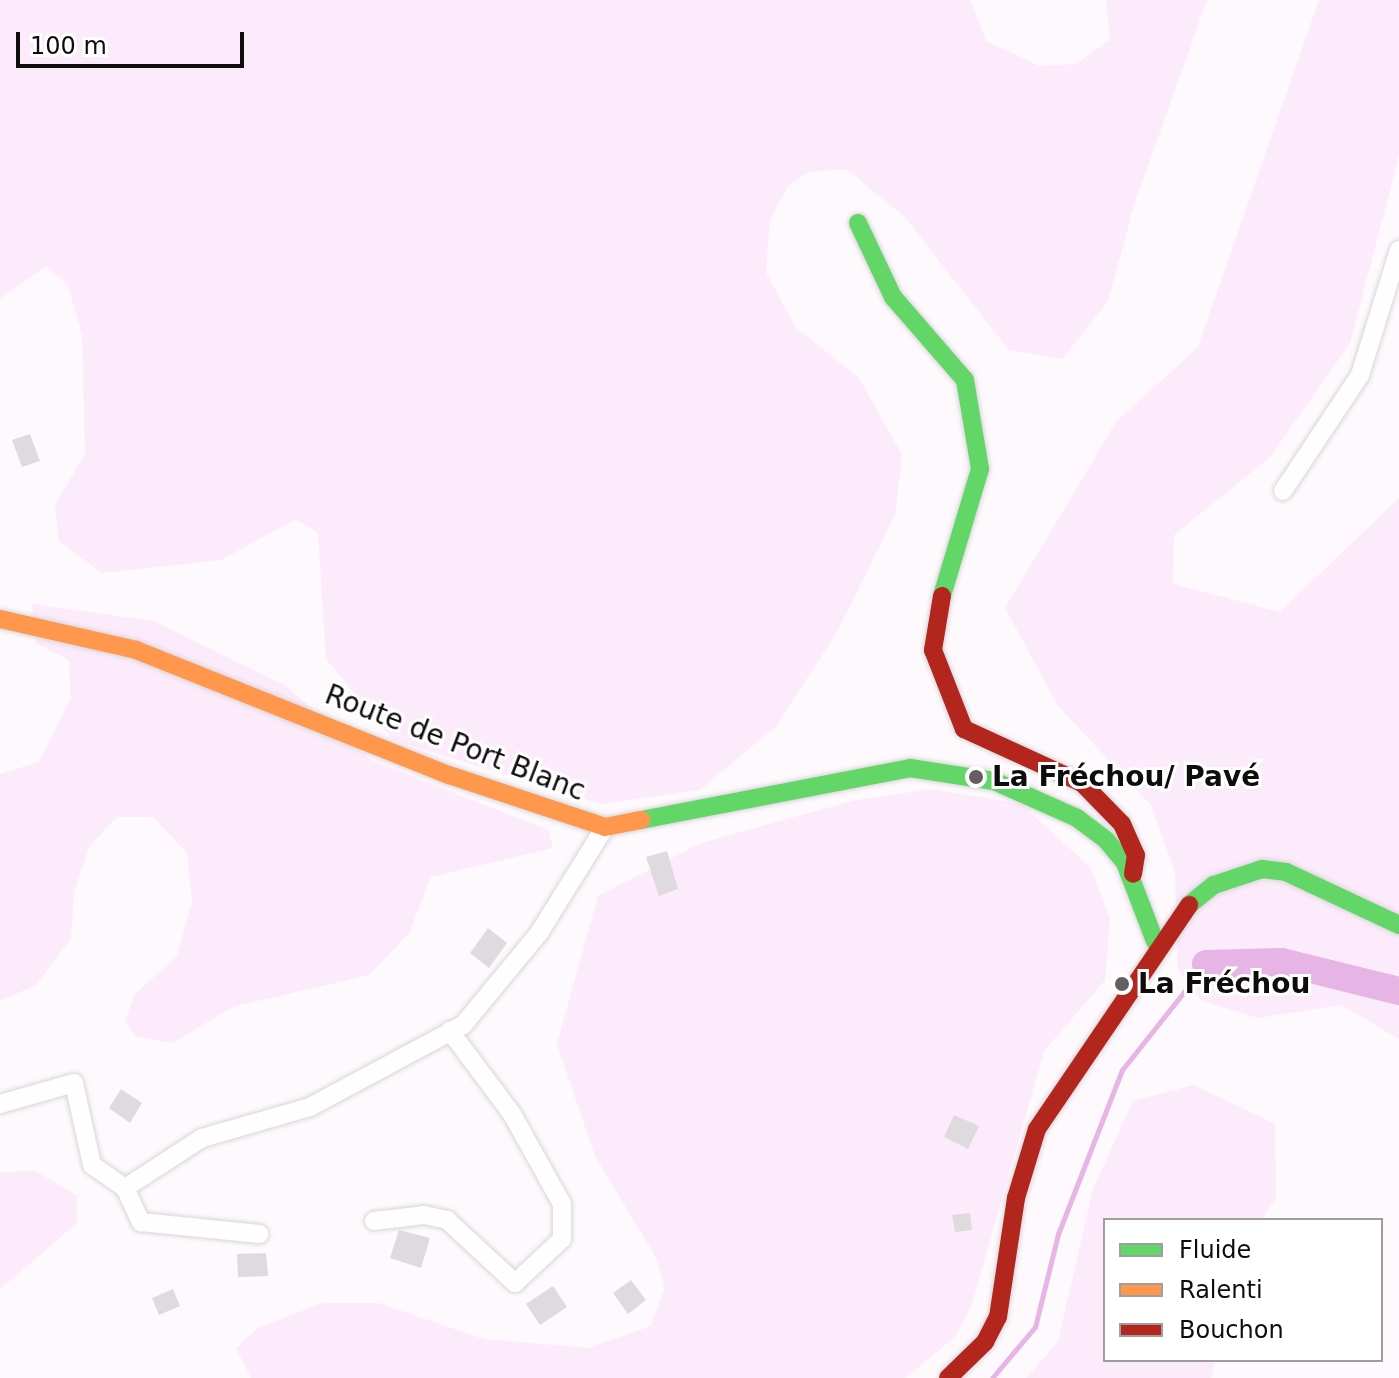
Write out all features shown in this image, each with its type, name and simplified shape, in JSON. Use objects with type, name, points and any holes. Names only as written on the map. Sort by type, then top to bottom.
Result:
[{"type":"street","points":[[858,223],[893,297],[965,380],[980,469],[934,622],[933,650],[964,729],[1082,783],[1106,805],[1136,855],[1133,881]]},
{"type":"street","points":[[1283,491],[1360,375],[1399,250]]},
{"type":"street","name":"Route de Port Blanc","points":[[0,619],[136,650],[449,775],[605,827],[910,768],[951,771],[1077,818],[1106,840],[1133,881],[1155,941]]},
{"type":"street","points":[[125,1188],[202,1138],[310,1107],[463,1025],[539,933],[605,827]]},
{"type":"street","points":[[948,1378],[985,1342],[998,1317],[1016,1198],[1037,1129],[1155,941],[1214,885],[1262,869],[1286,872],[1399,925]]},
{"type":"street","points":[[374,1221],[424,1215],[447,1220],[515,1283],[562,1239],[562,1204],[512,1114],[450,1031]]},
{"type":"street","points":[[0,1104],[74,1083],[92,1165],[125,1188],[152,1228],[259,1234]]},
{"type":"shaded area","points":[[0,0],[970,0],[986,41],[1039,66],[1076,64],[1110,40],[1106,0],[1207,0],[1135,202],[1108,301],[1062,359],[1009,350],[904,216],[846,169],[808,172],[788,186],[770,220],[766,272],[795,327],[859,378],[902,455],[895,515],[837,632],[776,726],[700,790],[601,804],[393,740],[326,659],[318,533],[296,519],[221,560],[102,573],[59,541],[55,505],[85,454],[82,335],[68,285],[46,266],[0,299]]},
{"type":"shaded area","points":[[1319,0],[1399,0],[1399,156],[1350,343],[1270,457],[1174,535],[1173,584],[1280,612],[1399,498],[1399,1039],[1341,1005],[1258,1018],[1201,1000],[1178,970],[1175,872],[1151,805],[1059,707],[1005,608],[1116,422],[1198,347]]},
{"type":"shaded area","points":[[32,604],[154,621],[286,686],[371,760],[548,830],[553,848],[431,877],[409,933],[369,975],[232,1007],[173,1043],[135,1036],[125,1021],[135,994],[177,956],[192,902],[187,853],[153,817],[117,817],[90,845],[74,892],[71,938],[35,986],[0,1000],[0,774],[39,762],[71,698],[69,660],[36,643]]},
{"type":"shaded area","points":[[933,789],[1021,804],[1090,867],[1110,919],[1105,980],[1044,1051],[971,1307],[955,1337],[905,1378],[251,1378],[236,1348],[258,1328],[323,1303],[378,1303],[484,1339],[588,1348],[651,1326],[665,1288],[657,1259],[595,1156],[557,1044],[598,896],[701,843],[856,800]]},
{"type":"shaded area","points":[[1194,1085],[1275,1124],[1276,1199],[1262,1218],[1103,1218],[1103,1362],[1215,1362],[1211,1378],[1026,1378],[1058,1342],[1093,1189],[1133,1101]]},
{"type":"shaded area","points":[[36,1171],[77,1196],[77,1223],[0,1289],[0,1172]]},
{"type":"building","points":[[30,434],[40,461],[22,467],[12,440]]},
{"type":"building","points":[[667,851],[678,889],[659,896],[646,857]]},
{"type":"building","points":[[488,928],[507,943],[489,968],[470,953]]},
{"type":"building","points":[[121,1089],[142,1103],[130,1123],[109,1108]]},
{"type":"building","points":[[954,1115],[979,1126],[968,1149],[944,1137]]},
{"type":"building","points":[[970,1213],[972,1230],[955,1232],[952,1215]]},
{"type":"building","points":[[399,1230],[430,1238],[421,1268],[390,1258]]},
{"type":"building","points":[[266,1253],[268,1276],[238,1277],[237,1254]]},
{"type":"building","points":[[631,1280],[646,1300],[628,1314],[613,1293]]},
{"type":"building","points":[[553,1286],[567,1307],[540,1325],[526,1304]]},
{"type":"building","points":[[173,1289],[180,1306],[159,1315],[152,1298]]},
{"type":"waterway","points":[[1206,964],[1282,962],[1399,991]]},
{"type":"waterway","points":[[992,1378],[1035,1327],[1058,1234],[1122,1070],[1206,964]]},
{"type":"traffic: fast","points":[[858,223],[893,297],[965,380],[980,469],[942,596]]},
{"type":"traffic: fast","points":[[641,820],[910,768],[994,781],[1077,818],[1106,840],[1125,863],[1155,941]]},
{"type":"traffic: fast","points":[[1189,905],[1214,885],[1262,869],[1286,872],[1399,925]]},
{"type":"traffic: slow","points":[[0,619],[136,650],[449,775],[605,827],[641,820]]},
{"type":"traffic: jam","points":[[942,596],[933,650],[964,729],[1082,783],[1122,824],[1136,855],[1133,874]]},
{"type":"traffic: jam","points":[[948,1378],[985,1342],[998,1317],[1016,1198],[1037,1129],[1189,905]]},
{"type":"place","name":"La Fréchou/ Pavé","points":[[976,777]]},
{"type":"place","name":"La Fréchou","points":[[1122,984]]}]
